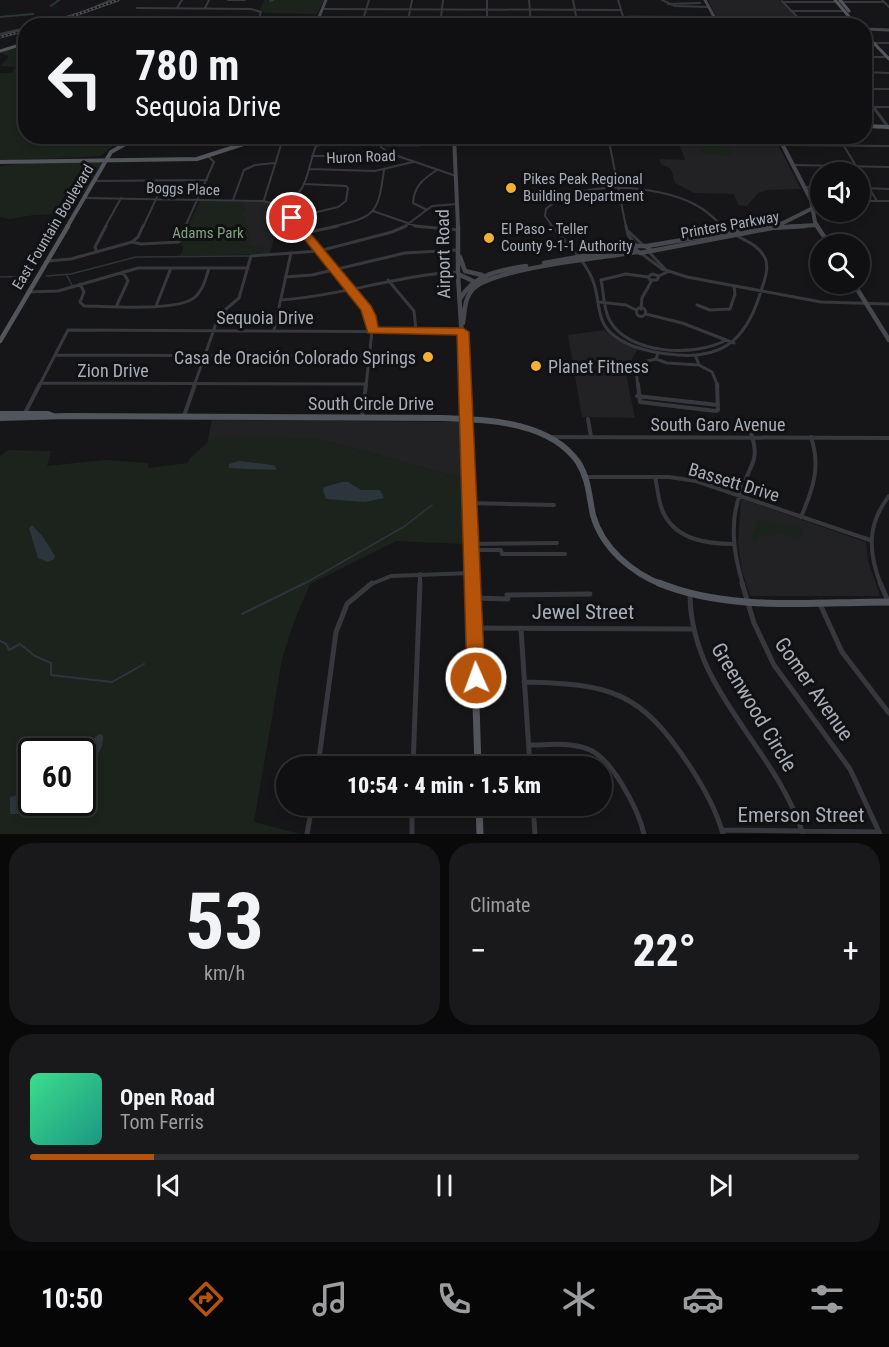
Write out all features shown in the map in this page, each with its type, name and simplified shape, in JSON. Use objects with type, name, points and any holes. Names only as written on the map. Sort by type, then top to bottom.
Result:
[{"type":"main road","points":[[318,18],[326,0]]},
{"type":"main road","points":[[705,0],[715,18]]},
{"type":"main road","points":[[838,1],[850,18]]},
{"type":"main road","points":[[838,1],[856,18]]},
{"type":"main road","points":[[872,29],[889,30]]},
{"type":"main road","points":[[872,39],[888,57]]},
{"type":"main road","points":[[0,50],[18,44]]},
{"type":"main road","points":[[872,126],[889,127]]},
{"type":"main road","name":"East Fountain Boulevard","points":[[0,341],[106,160],[117,147],[123,144]]},
{"type":"main road","points":[[0,162],[188,159],[209,157],[246,144]]},
{"type":"main road","name":"Airport Road","points":[[454,144],[459,302],[463,332],[467,418],[478,756]]},
{"type":"main road","points":[[782,145],[810,197]]},
{"type":"main road","name":"Printers Parkway","points":[[783,223],[810,210]]},
{"type":"main road","name":"Printers Parkway","points":[[648,249],[726,230],[792,221],[815,225]]},
{"type":"main road","points":[[815,222],[822,234]]},
{"type":"main road","name":"Printers Parkway","points":[[648,249],[772,228],[815,225]]},
{"type":"main road","points":[[637,250],[648,249]]},
{"type":"main road","points":[[461,262],[469,273],[487,275],[648,249]]},
{"type":"main road","points":[[459,253],[462,272],[466,278]]},
{"type":"main road","points":[[462,325],[466,298],[477,283],[506,273],[580,259]]},
{"type":"main road","points":[[458,273],[477,283]]},
{"type":"main road","points":[[459,302],[465,290],[487,275]]},
{"type":"main road","points":[[860,294],[889,340]]},
{"type":"main road","name":"South Circle Drive","points":[[0,416],[25,414],[53,416]]},
{"type":"main road","name":"South Circle Drive","points":[[0,416],[46,418],[53,416],[467,418],[510,423],[547,437],[569,453],[586,477],[594,518],[612,549],[640,573],[668,587],[712,600],[889,602]]},
{"type":"main road","points":[[479,816],[480,834]]},
{"type":"street","points":[[61,18],[111,0]]},
{"type":"street","points":[[177,8],[182,0]]},
{"type":"street","points":[[205,8],[209,0]]},
{"type":"street","points":[[228,0],[245,0]]},
{"type":"street","points":[[364,18],[369,0]]},
{"type":"street","points":[[408,18],[412,0]]},
{"type":"street","points":[[441,18],[443,0]]},
{"type":"street","points":[[487,0],[487,18]]},
{"type":"street","points":[[529,0],[531,18]]},
{"type":"street","points":[[573,0],[576,18]]},
{"type":"street","points":[[618,0],[624,18]]},
{"type":"street","points":[[662,0],[668,4],[709,7]]},
{"type":"street","points":[[669,0],[673,3]]},
{"type":"street","points":[[669,0],[676,0]]},
{"type":"street","points":[[668,4],[690,1],[700,3]]},
{"type":"street","points":[[782,1],[886,4]]},
{"type":"street","points":[[782,1],[798,18]]},
{"type":"street","points":[[137,8],[254,9],[261,12],[259,18]]},
{"type":"street","points":[[322,9],[621,10]]},
{"type":"street","points":[[791,10],[849,11]]},
{"type":"street","points":[[0,34],[18,30]]},
{"type":"street","points":[[875,43],[889,43]]},
{"type":"street","points":[[872,57],[888,57]]},
{"type":"street","points":[[872,72],[889,73]]},
{"type":"street","points":[[872,89],[889,89]]},
{"type":"street","points":[[873,107],[889,107]]},
{"type":"street","points":[[873,107],[889,127]]},
{"type":"street","points":[[263,201],[281,144]]},
{"type":"street","points":[[320,144],[316,146],[312,156],[300,195],[280,205],[370,316],[372,331],[362,417]]},
{"type":"street","points":[[381,144],[389,153],[456,176]]},
{"type":"street","points":[[610,144],[628,235],[637,250],[667,271],[687,277],[820,302],[889,304]]},
{"type":"street","points":[[782,145],[889,146]]},
{"type":"street","points":[[844,146],[854,162]]},
{"type":"street","points":[[312,156],[378,156],[389,153]]},
{"type":"street","points":[[132,242],[141,244],[179,242],[214,162],[209,157]]},
{"type":"street","name":"Huron Road","points":[[309,170],[384,170],[413,162]]},
{"type":"street","points":[[232,201],[244,170],[255,165],[275,164]]},
{"type":"street","points":[[793,165],[810,165]]},
{"type":"street","points":[[870,166],[889,167]]},
{"type":"street","points":[[305,233],[353,221],[373,211],[380,200],[384,170]]},
{"type":"street","points":[[427,210],[413,203],[414,190],[419,181],[438,170]]},
{"type":"street","points":[[94,181],[207,180]]},
{"type":"street","points":[[292,218],[338,207],[346,201],[348,188],[346,186],[305,184]]},
{"type":"street","points":[[870,186],[877,201]]},
{"type":"street","points":[[805,187],[810,187]]},
{"type":"street","points":[[591,189],[653,190],[669,194],[703,209],[726,230],[739,235],[761,253],[767,262],[754,313],[734,343],[718,352],[696,357],[658,352],[630,345],[610,333],[598,318],[598,302],[593,281],[580,259],[546,220],[546,209],[554,201],[577,191],[591,189]]},
{"type":"street","points":[[872,189],[889,189]]},
{"type":"street","name":"Boggs Place","points":[[85,198],[263,201],[280,205]]},
{"type":"street","points":[[97,252],[95,247],[121,198]]},
{"type":"street","points":[[47,261],[66,260],[132,242],[138,237],[157,198]]},
{"type":"street","points":[[870,201],[889,201]]},
{"type":"street","points":[[184,417],[212,330],[221,312],[235,306],[251,256],[319,251],[392,232],[438,204],[457,204]]},
{"type":"street","points":[[373,211],[427,230],[458,230]]},
{"type":"street","points":[[628,231],[667,271]]},
{"type":"street","points":[[274,330],[291,253]]},
{"type":"street","points":[[285,277],[312,275],[405,253],[459,253]]},
{"type":"street","points":[[28,292],[58,291],[138,268],[248,268]]},
{"type":"street","points":[[156,307],[171,268]]},
{"type":"street","points":[[80,284],[84,292],[80,305],[156,307],[185,305],[199,295],[209,268]]},
{"type":"street","points":[[667,271],[648,277],[627,274],[602,278],[607,316],[614,327],[625,336],[641,343],[670,350],[694,352],[711,349],[726,340]]},
{"type":"street","points":[[116,307],[128,281],[123,272]]},
{"type":"street","points":[[281,300],[314,298],[420,273],[458,273]]},
{"type":"street","points":[[648,277],[658,280],[658,275]]},
{"type":"street","points":[[388,280],[414,311],[416,331]]},
{"type":"street","points":[[652,280],[635,312],[639,315],[646,314],[682,323],[734,343]]},
{"type":"street","points":[[697,305],[710,310],[730,309],[735,294],[734,286]]},
{"type":"street","points":[[598,302],[626,305],[638,309]]},
{"type":"street","points":[[323,330],[324,323]]},
{"type":"street","name":"Sequoia Drive","points":[[56,356],[68,330],[463,332]]},
{"type":"street","points":[[656,358],[658,352]]},
{"type":"street","points":[[25,414],[56,356],[369,357]]},
{"type":"street","points":[[696,357],[699,365]]},
{"type":"street","points":[[656,358],[667,363],[699,365],[711,369],[716,375],[718,405],[637,396],[638,373],[635,364],[656,358]]},
{"type":"street","name":"Zion Drive","points":[[41,383],[366,384]]},
{"type":"street","points":[[588,419],[591,437]]},
{"type":"street","name":"Gomer Avenue","points":[[747,420],[753,437],[756,457],[735,508],[734,544],[747,602],[757,632],[769,657],[850,770],[880,833]]},
{"type":"street","name":"South Garo Avenue","points":[[547,437],[889,438]]},
{"type":"street","points":[[801,517],[818,470],[817,453],[811,437]]},
{"type":"street","name":"Bassett Drive","points":[[586,477],[655,477],[696,481],[870,540]]},
{"type":"street","points":[[655,477],[664,514],[677,529],[701,542],[734,544]]},
{"type":"street","points":[[889,496],[881,505],[870,540],[874,569],[889,602]]},
{"type":"street","points":[[469,502],[496,505],[554,505]]},
{"type":"street","points":[[471,547],[557,543]]},
{"type":"street","points":[[471,547],[501,550],[501,554],[565,554]]},
{"type":"street","points":[[319,756],[336,632],[343,609],[353,597],[377,581],[391,576],[472,573]]},
{"type":"street","points":[[413,756],[420,574]]},
{"type":"street","points":[[473,598],[507,599],[507,595],[590,594]]},
{"type":"street","name":"Greenwood Circle","points":[[690,595],[688,614],[701,655],[720,691],[788,795],[802,832]]},
{"type":"street","points":[[819,602],[842,652],[889,713]]},
{"type":"street","name":"Jewel Street","points":[[474,628],[692,629]]},
{"type":"street","points":[[521,629],[529,756]]},
{"type":"street","points":[[524,682],[590,685],[614,692],[640,706],[672,736],[707,795],[722,832]]},
{"type":"street","points":[[528,745],[578,746],[602,755],[639,818],[644,834]]},
{"type":"street","points":[[308,834],[311,816]]},
{"type":"street","points":[[412,816],[412,834]]},
{"type":"street","points":[[534,816],[535,834]]},
{"type":"street","name":"Emerson Street","points":[[722,832],[880,833]]},
{"type":"shaded area","points":[[708,0],[780,0],[797,18],[717,18]]},
{"type":"shaded area","points":[[384,144],[421,144],[421,147],[385,147]]},
{"type":"shaded area","points":[[679,144],[778,144],[801,189],[767,190],[758,193],[747,206],[738,205],[734,194],[694,193],[675,183],[671,169],[661,164],[659,159],[685,160]]},
{"type":"shaded area","points":[[241,202],[268,202],[282,208],[270,253],[262,254],[264,248],[249,246],[222,214],[245,210]]},
{"type":"shaded area","points":[[604,330],[616,339],[638,349],[625,370],[635,418],[582,417],[568,335]]},
{"type":"shaded area","points":[[212,420],[461,422],[462,478],[315,438],[207,444]]},
{"type":"shaded area","points":[[239,461],[273,465],[276,470],[229,468],[229,464]]},
{"type":"shaded area","points":[[348,482],[361,490],[380,490],[384,498],[365,502],[326,499],[324,487]]},
{"type":"shaded area","points":[[741,500],[866,542],[868,561],[880,596],[750,596],[742,571],[738,543]]},
{"type":"shaded area","points":[[32,525],[43,537],[55,556],[54,559],[48,562],[38,558],[29,528]]},
{"type":"shaded area","points":[[99,734],[103,735],[102,746],[96,758],[96,738]]},
{"type":"shaded area","points":[[18,795],[18,814],[10,814],[10,797]]},
{"type":"green space","points":[[264,0],[271,0],[267,1],[271,2],[275,0],[324,0],[317,14],[264,13],[260,10]]},
{"type":"green space","points":[[627,15],[706,16],[707,18],[628,18]]},
{"type":"green space","points":[[18,46],[18,144],[115,144],[101,156],[0,161],[0,73],[11,73],[16,67],[0,66],[9,57],[0,52]]},
{"type":"green space","points":[[706,144],[719,144],[729,149],[732,154],[728,156],[702,154],[700,148]]},
{"type":"green space","points":[[31,163],[105,163],[94,181],[65,214],[34,215],[10,219],[0,217],[0,166]]},
{"type":"green space","name":"Adams Park","points":[[200,201],[241,202],[246,210],[241,211],[250,233],[249,241],[247,241],[252,247],[264,247],[262,254],[180,256],[183,249],[181,242]]},
{"type":"green space","points":[[215,436],[315,438],[462,478],[464,544],[396,541],[310,584],[295,619],[282,659],[254,822],[301,834],[0,834],[0,456],[8,450],[51,451],[47,466],[105,460],[147,463],[149,468],[188,463],[189,459]]},
{"type":"green space","points":[[758,520],[803,529],[802,538],[781,533],[771,536],[759,535],[757,542],[750,539],[752,533],[757,534],[754,533]]},
{"type":"waterway","points":[[51,6],[59,0]]},
{"type":"waterway","points":[[0,17],[33,14]]},
{"type":"waterway","points":[[46,276],[71,274],[136,257],[249,256]]},
{"type":"waterway","points":[[0,277],[31,276]]},
{"type":"waterway","points":[[67,276],[72,285]]},
{"type":"waterway","points":[[302,585],[405,526],[432,505]]},
{"type":"waterway","points":[[242,614],[305,583]]},
{"type":"waterway","points":[[0,641],[6,644],[9,650],[20,644],[35,656],[51,663],[51,675],[112,682],[144,664]]},
{"type":"railway","points":[[67,18],[118,0]]},
{"type":"railway","points":[[0,37],[18,32]]},
{"type":"place","name":"Pikes Peak Regional Building Department","points":[[511,188]]},
{"type":"place","name":"El Paso - Teller County 9-1-1 Authority","points":[[489,238]]},
{"type":"place","name":"Casa de Oración Colorado Springs","points":[[428,357]]},
{"type":"place","name":"Planet Fitness","points":[[536,366]]},
{"type":"route","points":[[292,218],[367,309],[372,331],[463,332],[476,678]]}]
